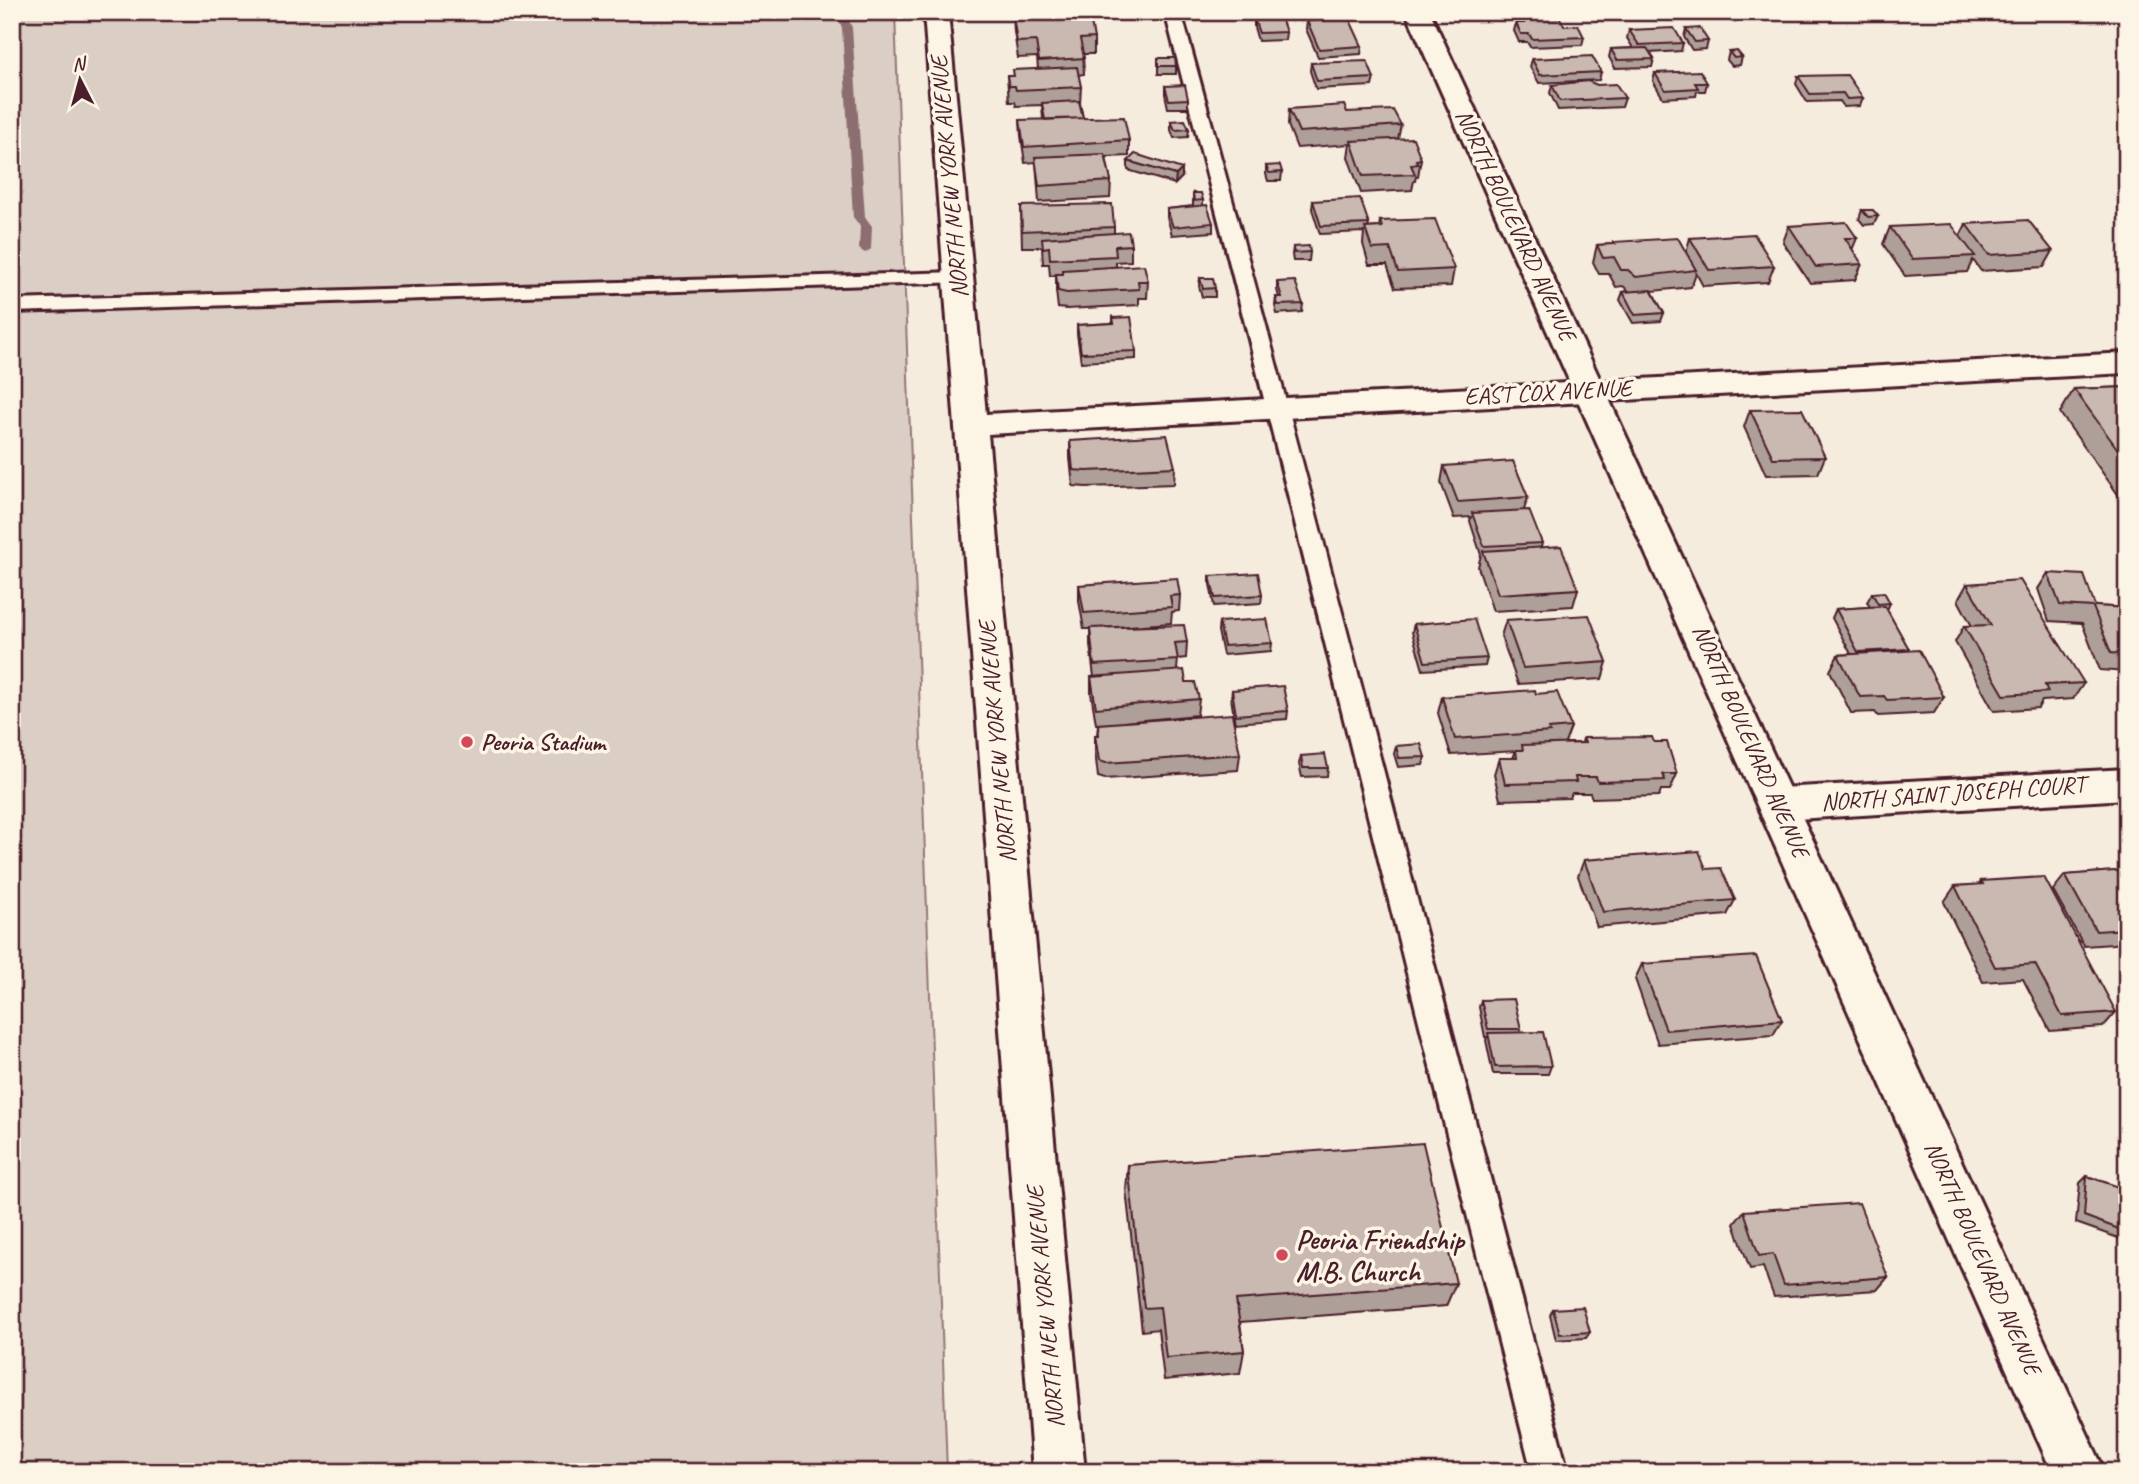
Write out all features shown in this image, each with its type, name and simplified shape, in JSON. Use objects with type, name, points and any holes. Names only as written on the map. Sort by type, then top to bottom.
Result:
[{"type":"street","name":"NORTH NEW YORK AVENUE","points":[[936,12],[1059,1472]]},
{"type":"street","name":"NORTH BOULEVARD AVENUE","points":[[1418,12],[1779,804],[2079,1472]]},
{"type":"street","name":"EAST COX AVENUE","points":[[969,425],[1591,389],[2127,363]]},
{"type":"street","name":"NORTH SAINT JOSEPH COURT","points":[[1779,804],[2127,784]]},
{"type":"lane","points":[[1173,12],[1279,407],[1396,882],[1550,1472]]},
{"type":"lane","points":[[12,306],[958,278]]},
{"type":"shaded area","name":"Peoria Stadium","points":[[12,12],[895,12],[947,1472],[12,1472]]},
{"type":"building","points":[[1089,13],[1094,38],[1080,39],[1084,58],[1039,61],[1036,41],[1017,42],[1013,16]]},
{"type":"building","points":[[1559,16],[1564,26],[1578,25],[1584,37],[1532,39],[1529,34],[1521,34],[1516,23],[1524,23],[1521,17]]},
{"type":"building","points":[[1281,18],[1286,32],[1259,33],[1254,19]]},
{"type":"building","points":[[1349,18],[1362,46],[1319,49],[1307,21]]},
{"type":"building","points":[[1674,28],[1683,43],[1639,45],[1629,30]]},
{"type":"building","points":[[1700,28],[1708,41],[1695,42],[1686,29]]},
{"type":"building","points":[[1647,48],[1654,59],[1617,60],[1611,49]]},
{"type":"building","points":[[1737,51],[1742,57],[1734,58],[1729,52]]},
{"type":"building","points":[[1592,56],[1601,72],[1540,75],[1532,59]]},
{"type":"building","points":[[1158,58],[1175,58],[1176,66],[1158,66]]},
{"type":"building","points":[[1367,61],[1374,78],[1317,81],[1311,63]]},
{"type":"building","points":[[1077,67],[1081,87],[1016,90],[1015,86],[1009,86],[1007,76],[1014,76],[1013,70]]},
{"type":"building","points":[[1700,71],[1707,83],[1695,83],[1698,88],[1665,90],[1655,73]]},
{"type":"building","points":[[1847,75],[1863,98],[1847,99],[1843,93],[1810,94],[1798,76]]},
{"type":"building","points":[[1588,81],[1597,85],[1616,84],[1625,98],[1560,101],[1552,85]]},
{"type":"building","points":[[1185,85],[1188,99],[1169,100],[1165,86]]},
{"type":"building","points":[[1079,101],[1083,118],[1045,120],[1042,103]]},
{"type":"building","points":[[1344,105],[1347,112],[1393,110],[1401,125],[1299,132],[1289,109]]},
{"type":"building","points":[[1124,117],[1129,140],[1024,147],[1020,120]]},
{"type":"building","points":[[1185,120],[1189,129],[1175,130],[1171,121]]},
{"type":"building","points":[[1413,138],[1421,159],[1416,160],[1418,164],[1411,165],[1415,174],[1363,176],[1351,141]]},
{"type":"building","points":[[1105,154],[1111,181],[1039,186],[1035,157]]},
{"type":"building","points":[[1135,154],[1182,169],[1176,175],[1128,161]]},
{"type":"building","points":[[1280,165],[1282,172],[1269,173],[1266,166]]},
{"type":"building","points":[[1193,193],[1201,193],[1203,200],[1194,201]]},
{"type":"building","points":[[1360,198],[1369,224],[1321,226],[1313,201]]},
{"type":"building","points":[[1112,204],[1114,227],[1022,231],[1021,206]]},
{"type":"building","points":[[1207,205],[1213,223],[1173,227],[1167,209]]},
{"type":"building","points":[[1862,210],[1873,210],[1878,216],[1868,217]]},
{"type":"building","points":[[1435,219],[1454,269],[1398,272],[1390,248],[1372,249],[1365,228],[1382,227],[1380,221]]},
{"type":"building","points":[[2028,220],[2053,251],[1989,255],[1966,224]]},
{"type":"building","points":[[1846,222],[1857,238],[1845,238],[1862,264],[1816,267],[1789,226]]},
{"type":"building","points":[[1951,224],[1975,256],[1912,259],[1890,227]]},
{"type":"building","points":[[1129,232],[1131,245],[1115,246],[1116,256],[1050,259],[1049,247],[1043,248],[1042,238]]},
{"type":"building","points":[[1754,234],[1774,266],[1709,270],[1690,238]]},
{"type":"building","points":[[1678,238],[1696,270],[1636,277],[1628,270],[1621,270],[1614,257],[1603,258],[1597,245],[1615,244],[1613,242]]},
{"type":"building","points":[[1309,246],[1310,252],[1294,253],[1293,247]]},
{"type":"building","points":[[1144,265],[1148,281],[1138,281],[1139,289],[1067,293],[1058,291],[1056,274],[1063,274],[1063,270]]},
{"type":"building","points":[[1200,278],[1213,278],[1215,288],[1203,289]]},
{"type":"building","points":[[1295,281],[1303,304],[1278,305],[1276,297],[1282,297],[1277,282]]},
{"type":"building","points":[[1651,290],[1664,313],[1635,315],[1623,292]]},
{"type":"building","points":[[1131,317],[1136,351],[1081,353],[1077,325],[1114,323],[1113,318]]},
{"type":"building","points":[[2127,387],[2127,462],[2074,389]]},
{"type":"building","points":[[1802,409],[1825,457],[1773,458],[1750,410]]},
{"type":"building","points":[[1167,435],[1175,467],[1073,470],[1070,441]]},
{"type":"building","points":[[1513,461],[1528,497],[1458,502],[1444,466]]},
{"type":"building","points":[[1529,510],[1542,543],[1484,546],[1472,513]]},
{"type":"building","points":[[1561,546],[1578,589],[1498,594],[1483,551]]},
{"type":"building","points":[[1258,573],[1262,595],[1215,598],[1210,576]]},
{"type":"building","points":[[2048,573],[2084,575],[2095,606],[2127,608],[2127,655],[2111,653],[2093,607],[2060,605]]},
{"type":"building","points":[[1177,578],[1180,595],[1170,596],[1172,607],[1084,613],[1079,585]]},
{"type":"building","points":[[2020,580],[2084,683],[2045,685],[2048,692],[2004,695],[1964,626],[1991,625],[1967,584]]},
{"type":"building","points":[[1884,592],[1890,603],[1878,604],[1872,593]]},
{"type":"building","points":[[1885,606],[1909,649],[1858,652],[1836,609]]},
{"type":"building","points":[[1589,615],[1607,662],[1523,668],[1506,620]]},
{"type":"building","points":[[1267,619],[1272,643],[1224,646],[1219,622]]},
{"type":"building","points":[[1474,619],[1487,658],[1425,662],[1414,624]]},
{"type":"building","points":[[1184,625],[1187,642],[1175,643],[1178,660],[1094,665],[1090,628]]},
{"type":"building","points":[[1919,650],[1944,697],[1887,700],[1884,696],[1860,697],[1838,655]]},
{"type":"building","points":[[1184,670],[1186,682],[1195,682],[1199,699],[1096,708],[1091,677]]},
{"type":"building","points":[[1283,686],[1288,711],[1236,715],[1232,690]]},
{"type":"building","points":[[1535,690],[1536,694],[1557,692],[1571,727],[1549,729],[1550,732],[1455,739],[1442,697]]},
{"type":"building","points":[[1232,714],[1240,754],[1106,763],[1099,761],[1095,735],[1099,735],[1098,724]]},
{"type":"building","points":[[1652,737],[1654,742],[1667,742],[1677,774],[1663,774],[1665,780],[1598,782],[1596,777],[1575,777],[1576,782],[1505,784],[1499,758],[1517,758],[1516,750],[1523,750],[1522,745],[1585,743],[1583,738]]},
{"type":"building","points":[[1421,744],[1425,757],[1399,758],[1396,746]]},
{"type":"building","points":[[1325,754],[1328,768],[1303,768],[1301,756]]},
{"type":"building","points":[[1699,851],[1706,869],[1721,868],[1735,900],[1603,912],[1584,860]]},
{"type":"building","points":[[2127,870],[2127,929],[2096,931],[2065,875]]},
{"type":"building","points":[[2044,877],[2116,1012],[2062,1016],[2035,964],[1995,967],[1955,886],[1983,884],[1981,881]]},
{"type":"building","points":[[1756,956],[1782,1020],[1666,1030],[1642,964]]},
{"type":"building","points":[[1514,999],[1521,1029],[1488,1029],[1481,1000]]},
{"type":"building","points":[[1543,1032],[1551,1066],[1495,1067],[1488,1033]]},
{"type":"building","points":[[1423,1143],[1456,1283],[1236,1300],[1244,1351],[1166,1358],[1160,1307],[1144,1308],[1128,1165]]},
{"type":"building","points":[[2087,1176],[2127,1190],[2127,1232],[2084,1216]]},
{"type":"building","points":[[1859,1203],[1888,1277],[1784,1285],[1773,1254],[1759,1256],[1744,1211]]},
{"type":"building","points":[[1583,1307],[1590,1332],[1560,1334],[1553,1309]]},
{"type":"waterway","points":[[841,12],[847,28],[859,217],[866,226],[865,249]]},
{"type":"place","name":"Peoria Stadium","points":[[467,742]]},
{"type":"place","name":"Peoria Friendship M.B. Church","points":[[1282,1255]]}]
